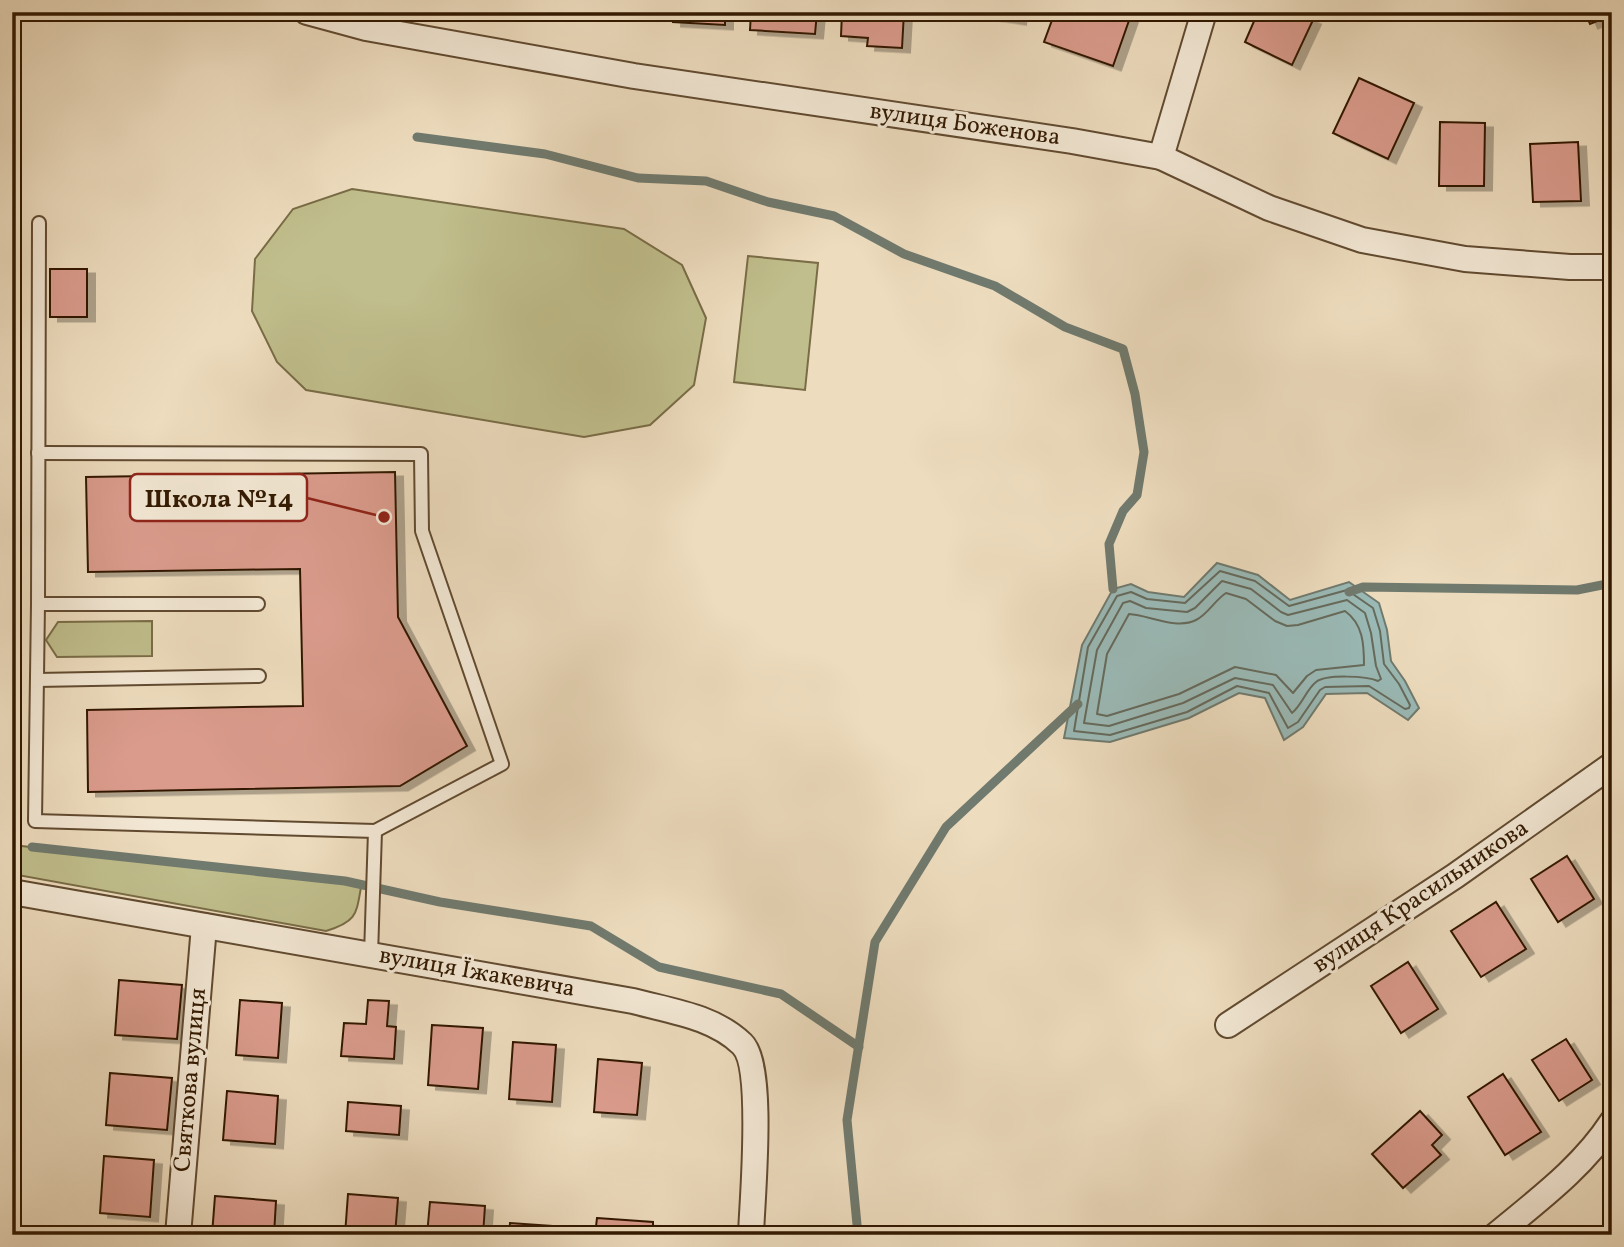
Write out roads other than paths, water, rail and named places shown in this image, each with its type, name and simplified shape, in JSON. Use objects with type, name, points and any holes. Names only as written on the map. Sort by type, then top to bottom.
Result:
[{"type":"street","name":"вулиця Боженова","points":[[307,12],[366,28],[634,76],[1072,141],[1161,157],[1269,208],[1362,240],[1465,259],[1570,267],[1612,267]]},
{"type":"street","points":[[1161,157],[1204,12]]},
{"type":"street","name":"вулиця Красильникова","points":[[1228,1025],[1455,876],[1612,765]]},
{"type":"street","name":"вулиця Їжакевича","points":[[12,892],[633,1001],[713,1023],[744,1045],[755,1082],[751,1235]]},
{"type":"street","name":"Святкова вулиця","points":[[178,1235],[204,926]]},
{"type":"street","points":[[1496,1235],[1571,1172],[1597,1144],[1612,1122]]},
{"type":"lane","points":[[38,223],[35,821],[375,831],[502,764],[422,531],[421,454],[38,453]]},
{"type":"lane","points":[[38,604],[258,604]]},
{"type":"lane","points":[[37,680],[259,676]]},
{"type":"lane","points":[[372,955],[375,831]]},
{"type":"water","points":[[1217,563],[1258,575],[1290,600],[1349,582],[1379,603],[1387,630],[1391,661],[1419,708],[1408,720],[1367,693],[1326,694],[1303,727],[1284,740],[1265,698],[1239,693],[1189,718],[1110,742],[1064,738],[1082,645],[1113,589],[1131,584],[1148,592],[1184,597]]},
{"type":"waterway","points":[[417,137],[545,154],[638,178],[706,181],[768,202],[834,216],[904,254],[995,286],[1065,327],[1123,349],[1135,394],[1144,452],[1137,495],[1123,511],[1109,544],[1113,589]]},
{"type":"waterway","points":[[1349,592],[1363,587],[1577,590],[1612,583]]},
{"type":"waterway","points":[[858,1235],[847,1120],[875,942],[946,827],[1078,704]]},
{"type":"waterway","points":[[32,847],[345,881],[440,902],[591,926],[659,967],[781,994],[859,1047]]},
{"type":"place","name":"Школа №14","points":[[384,517]]}]
